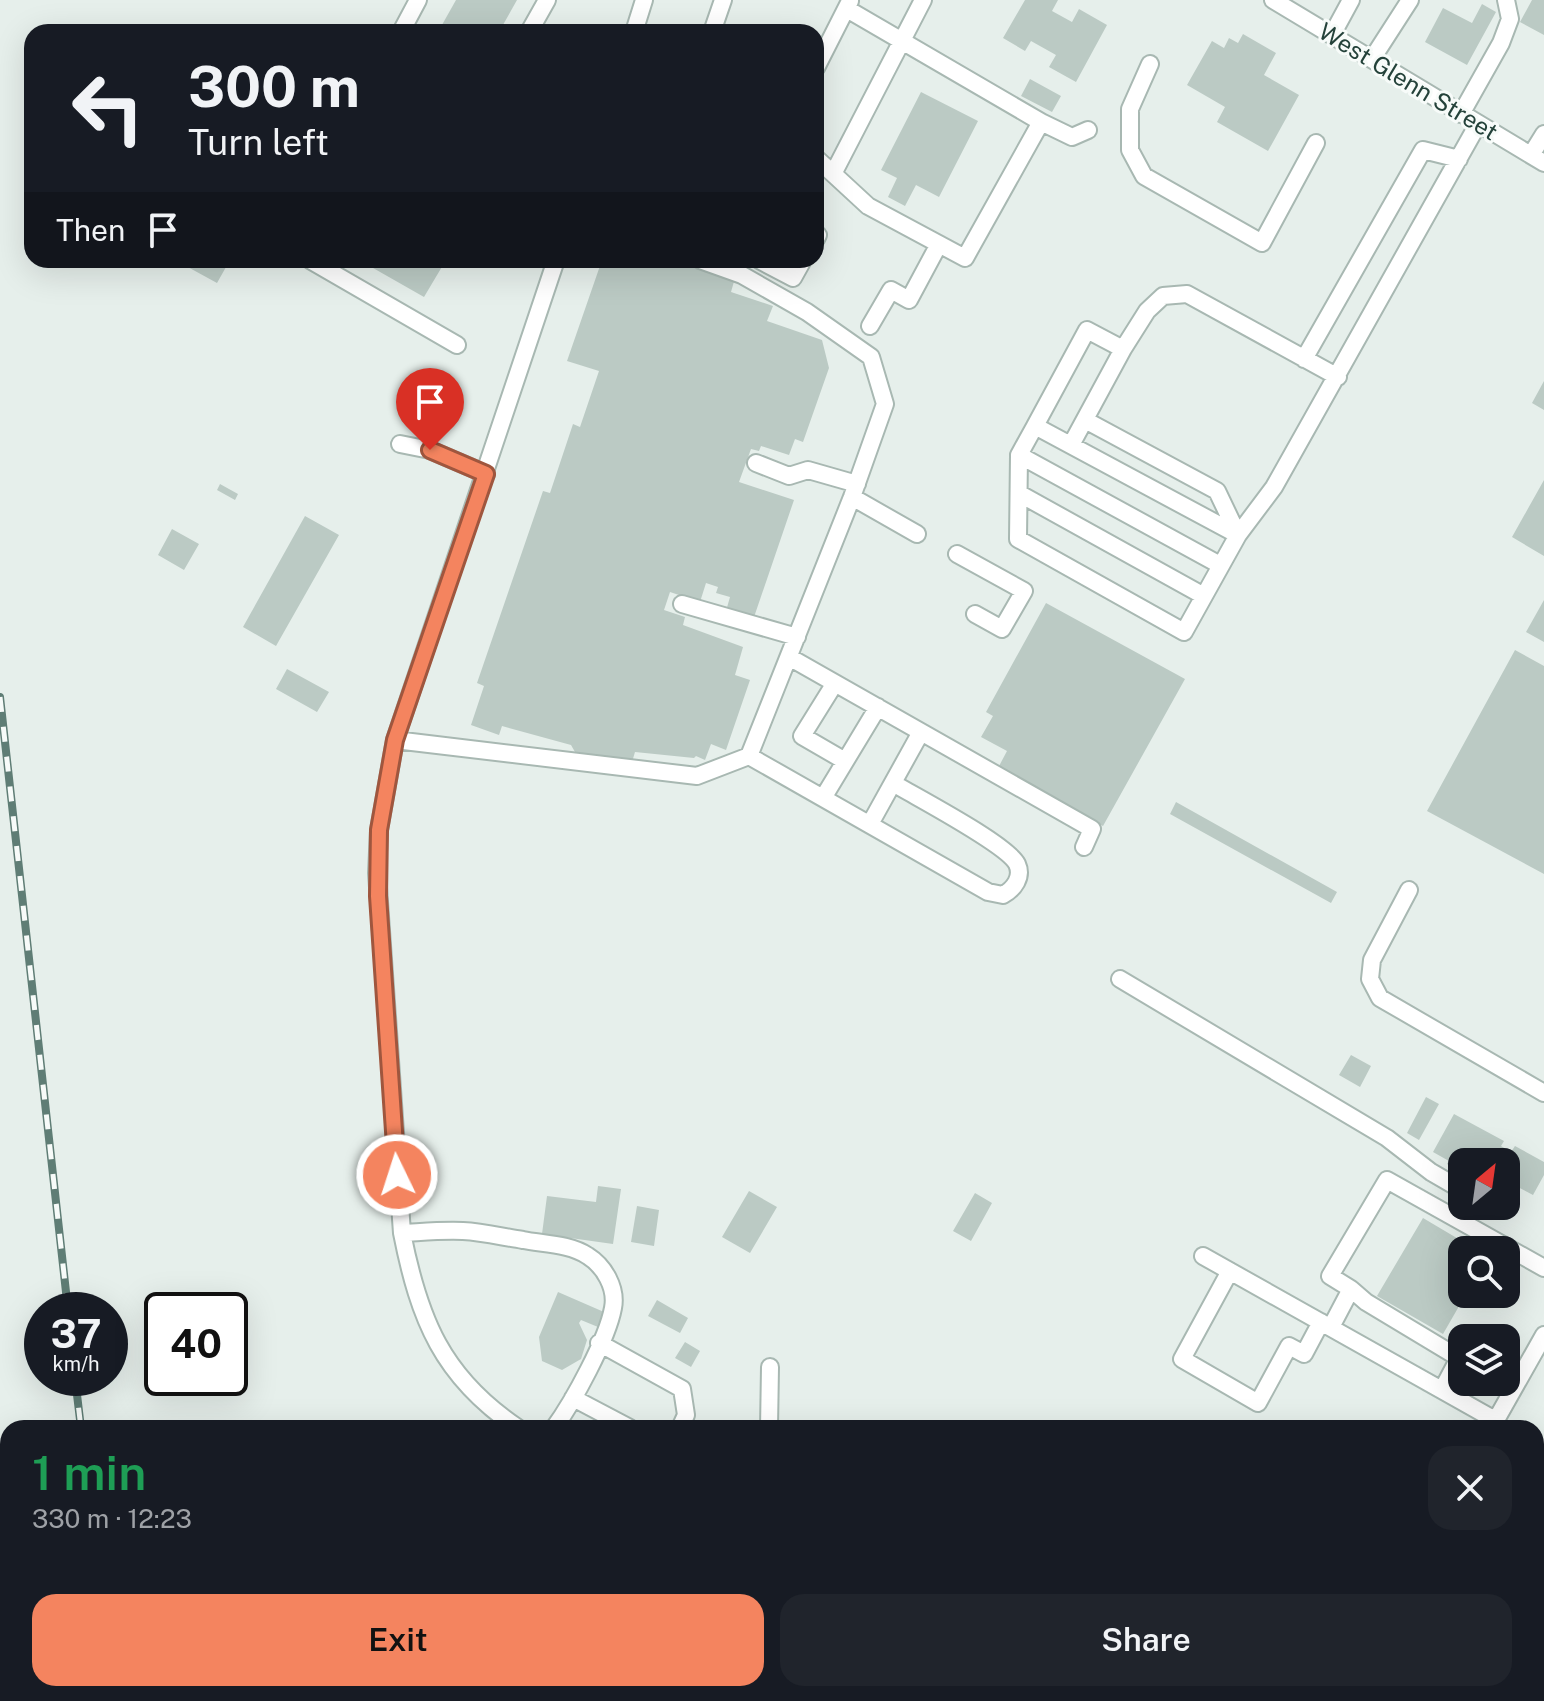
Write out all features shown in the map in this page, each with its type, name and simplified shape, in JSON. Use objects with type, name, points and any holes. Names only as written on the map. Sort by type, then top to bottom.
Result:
[{"type":"street","points":[[405,24],[418,0]]},
{"type":"street","points":[[534,24],[547,0]]},
{"type":"street","points":[[636,24],[644,0]]},
{"type":"street","points":[[715,24],[723,0]]},
{"type":"street","points":[[833,174],[923,0]]},
{"type":"street","name":"West Glenn Street","points":[[1273,0],[1538,159]]},
{"type":"street","points":[[1332,35],[1351,0]]},
{"type":"street","points":[[1372,59],[1410,0]]},
{"type":"street","points":[[1461,114],[1501,43],[1510,19],[1506,0]]},
{"type":"street","points":[[824,52],[849,4],[902,41],[1041,122],[1072,137],[1088,130]]},
{"type":"street","points":[[1150,64],[1130,109],[1130,150],[1144,176],[1262,243],[1316,143]]},
{"type":"street","points":[[824,166],[868,206],[965,258],[1041,122]]},
{"type":"street","points":[[1123,349],[1087,330],[1019,455],[1018,539],[1184,632],[1238,535],[1274,487],[1338,377],[1478,124]]},
{"type":"street","points":[[1538,159],[1544,134]]},
{"type":"street","points":[[1304,359],[1423,150],[1459,159]]},
{"type":"street","points":[[870,326],[891,290],[909,300],[939,244]]},
{"type":"street","points":[[324,268],[457,345]]},
{"type":"street","points":[[509,1420],[471,1388],[445,1359],[412,1285],[402,1233],[377,873],[379,830],[395,740],[553,268]]},
{"type":"street","points":[[395,740],[697,776],[749,756],[855,490],[885,404],[871,357],[807,312],[742,275],[722,268]]},
{"type":"street","points":[[774,268],[793,278],[799,268]]},
{"type":"street","points":[[1071,445],[1123,349],[1147,311],[1163,296],[1187,294],[1338,377]]},
{"type":"street","points":[[1085,420],[1217,491],[1238,535]]},
{"type":"street","points":[[1035,426],[1238,535]]},
{"type":"street","points":[[400,444],[430,450],[486,474]]},
{"type":"street","points":[[1019,455],[1220,565]]},
{"type":"street","points":[[756,463],[789,476],[808,470],[855,490],[917,534]]},
{"type":"street","points":[[1020,494],[1204,596]]},
{"type":"street","points":[[957,554],[1024,591],[1002,629],[975,614]]},
{"type":"street","points":[[682,604],[797,637]]},
{"type":"street","points":[[789,657],[1092,829],[1084,847]]},
{"type":"street","points":[[835,683],[802,736],[845,761]]},
{"type":"street","points":[[823,798],[878,707]]},
{"type":"street","points":[[870,824],[921,732]]},
{"type":"street","points":[[749,756],[988,892],[1003,895],[1012,890],[1018,878],[1017,864],[1001,848],[893,783]]},
{"type":"street","points":[[1409,890],[1372,960],[1370,979],[1380,998],[1544,1093]]},
{"type":"street","points":[[1120,979],[1387,1138],[1448,1182]]},
{"type":"street","points":[[1442,1390],[1459,1358],[1366,1302],[1330,1276],[1387,1180],[1544,1268]]},
{"type":"street","points":[[402,1233],[462,1231],[563,1247],[591,1257],[605,1272],[612,1287],[613,1307],[573,1398],[559,1420]]},
{"type":"street","points":[[1203,1256],[1442,1390],[1487,1420]]},
{"type":"street","points":[[1230,1271],[1182,1359],[1258,1403],[1289,1346],[1304,1354],[1351,1289]]},
{"type":"street","points":[[1495,1420],[1544,1335]]},
{"type":"street","points":[[599,1343],[682,1389],[686,1415],[684,1420]]},
{"type":"street","points":[[769,1420],[770,1367]]},
{"type":"street","points":[[573,1398],[615,1420]]},
{"type":"building","points":[[456,0],[517,0],[504,24],[442,24]]},
{"type":"building","points":[[1025,0],[1058,0],[1052,11],[1072,22],[1079,9],[1107,25],[1076,82],[1049,67],[1056,55],[1031,41],[1025,51],[1003,38]]},
{"type":"building","points":[[1532,0],[1544,0],[1544,35],[1520,22]]},
{"type":"building","points":[[1482,4],[1496,12],[1467,65],[1425,42],[1443,8],[1472,23]]},
{"type":"building","points":[[1243,34],[1276,53],[1264,75],[1299,95],[1268,151],[1217,122],[1225,107],[1187,85],[1212,41],[1224,48],[1229,38],[1238,43]]},
{"type":"building","points":[[1030,79],[1061,96],[1052,112],[1021,96]]},
{"type":"building","points":[[921,92],[978,121],[939,197],[916,185],[905,206],[888,197],[897,178],[881,170]]},
{"type":"building","points":[[190,268],[225,268],[217,283]]},
{"type":"building","points":[[373,268],[441,268],[424,297]]},
{"type":"building","points":[[599,268],[706,268],[735,278],[731,292],[773,306],[767,321],[822,340],[829,368],[803,442],[795,439],[789,455],[761,446],[759,451],[751,449],[739,482],[794,500],[753,620],[726,611],[730,597],[716,593],[718,587],[706,583],[700,602],[670,592],[664,610],[685,617],[683,625],[743,647],[735,675],[750,680],[726,750],[711,744],[705,760],[696,756],[635,752],[632,762],[583,757],[571,745],[502,726],[499,735],[471,725],[484,686],[477,683],[543,491],[550,493],[573,424],[580,427],[599,371],[567,361]]},
{"type":"building","points":[[1544,381],[1544,410],[1532,403]]},
{"type":"building","points":[[1544,480],[1544,556],[1512,537]]},
{"type":"building","points":[[220,484],[238,494],[235,500],[217,490]]},
{"type":"building","points":[[305,516],[339,535],[276,646],[243,627]]},
{"type":"building","points":[[172,529],[199,544],[184,570],[158,555]]},
{"type":"building","points":[[1544,600],[1544,642],[1526,632]]},
{"type":"building","points":[[1046,603],[1185,679],[1103,826],[998,768],[1007,751],[981,737],[993,716],[986,712]]},
{"type":"building","points":[[1515,650],[1544,666],[1544,874],[1427,811]]},
{"type":"building","points":[[287,669],[329,692],[317,712],[276,689]]},
{"type":"building","points":[[1176,802],[1337,892],[1331,903],[1170,814]]},
{"type":"building","points":[[1351,1055],[1371,1066],[1360,1087],[1339,1075]]},
{"type":"building","points":[[1426,1097],[1439,1104],[1419,1140],[1407,1133]]},
{"type":"building","points":[[1454,1114],[1504,1141],[1501,1146],[1504,1148],[1448,1148],[1448,1160],[1433,1152]]},
{"type":"building","points":[[1520,1149],[1544,1162],[1544,1175],[1533,1195],[1520,1188]]},
{"type":"building","points":[[598,1186],[621,1189],[613,1244],[542,1234],[547,1196],[596,1202]]},
{"type":"building","points":[[749,1191],[777,1207],[750,1253],[722,1237]]},
{"type":"building","points":[[975,1193],[992,1203],[971,1241],[953,1231]]},
{"type":"building","points":[[637,1206],[659,1210],[654,1246],[631,1242]]},
{"type":"building","points":[[1423,1218],[1453,1236],[1448,1236],[1448,1308],[1458,1308],[1443,1334],[1377,1296]]},
{"type":"building","points":[[558,1292],[604,1312],[598,1327],[581,1320],[579,1323],[587,1340],[581,1359],[562,1370],[542,1361],[539,1337]]},
{"type":"building","points":[[657,1300],[688,1318],[680,1333],[648,1316]]},
{"type":"building","points":[[685,1342],[700,1351],[691,1367],[675,1358]]},
{"type":"railway","points":[[0,697],[66,1292]]},
{"type":"railway","points":[[77,1396],[80,1420]]},
{"type":"route","points":[[397,1175],[380,943],[377,873],[381,810],[395,740],[486,474],[430,450]]}]
